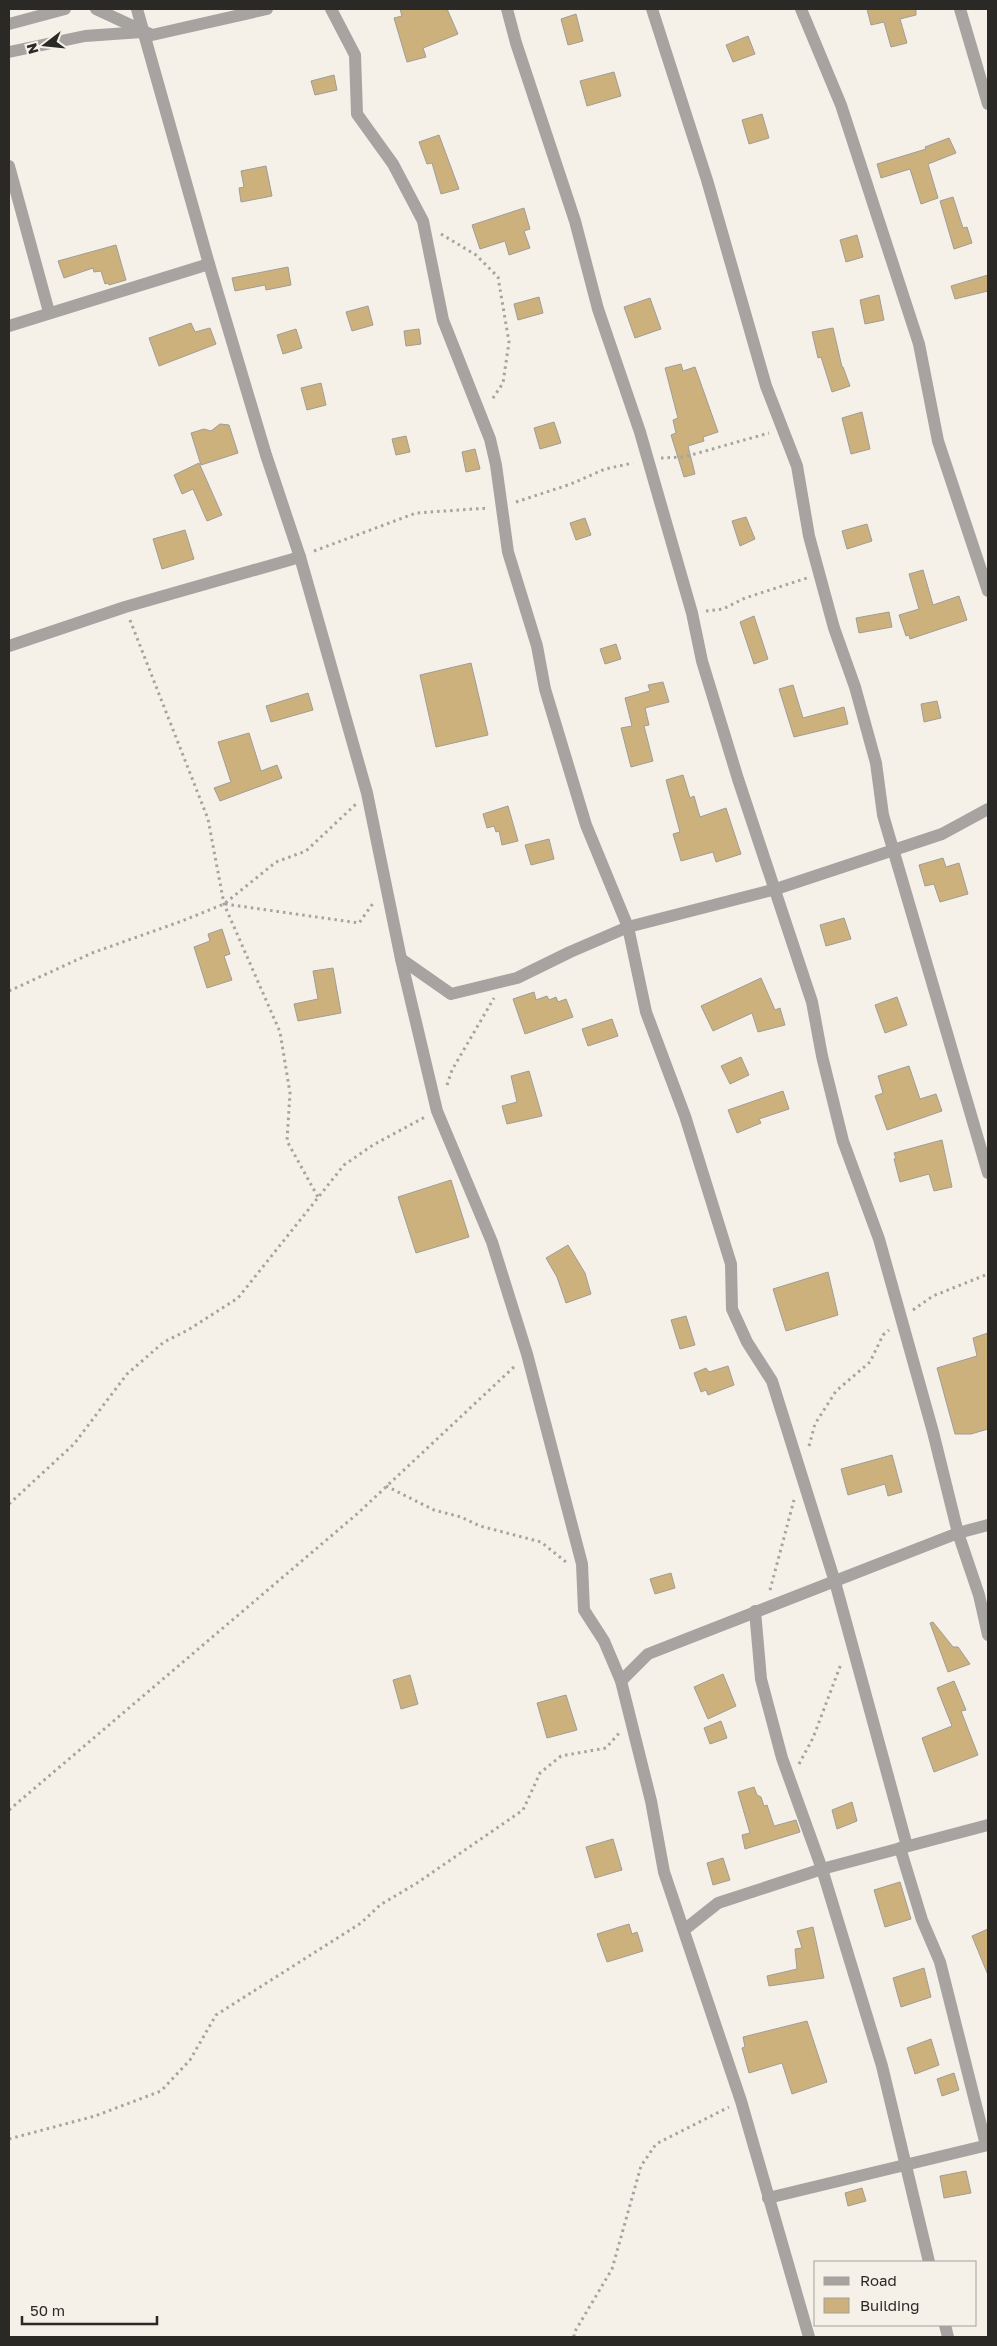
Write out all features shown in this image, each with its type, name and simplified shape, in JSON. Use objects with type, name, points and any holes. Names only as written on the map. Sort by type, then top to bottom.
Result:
[{"type":"street","points":[[9,24],[65,9]]},
{"type":"street","points":[[96,9],[152,36],[267,9]]},
{"type":"street","points":[[137,9],[167,121],[266,455],[300,557],[367,794],[401,958],[437,1111],[492,1242],[527,1354],[582,1564],[584,1610],[604,1641],[621,1681],[651,1801],[664,1872],[741,2101],[809,2337]]},
{"type":"street","points":[[331,9],[355,55],[357,114],[393,164],[423,221],[443,320],[490,438],[496,466],[508,552],[537,646],[545,689],[583,816],[628,927],[646,1012],[685,1116],[731,1264],[732,1308],[747,1342],[772,1381],[835,1582],[922,1920],[940,1962],[987,2145],[768,2198]]},
{"type":"street","points":[[507,9],[516,43],[575,221],[598,309],[648,459],[692,613],[705,670],[738,779],[812,1002],[822,1056],[843,1140],[879,1239],[958,1533],[979,1595],[988,1635]]},
{"type":"street","points":[[652,9],[707,180],[766,386],[797,466],[809,536],[819,574],[834,628],[855,687],[873,754],[882,815],[988,1173]]},
{"type":"street","points":[[801,9],[842,105],[916,335],[938,441],[988,592]]},
{"type":"street","points":[[960,9],[988,104]]},
{"type":"street","points":[[9,52],[86,36],[144,32]]},
{"type":"street","points":[[9,166],[49,312]]},
{"type":"street","points":[[9,326],[49,312],[209,264]]},
{"type":"street","points":[[9,646],[125,607],[300,557]]},
{"type":"street","points":[[401,958],[451,994],[517,978],[628,927],[776,889],[942,834],[988,809]]},
{"type":"street","points":[[621,1681],[648,1654],[958,1533],[988,1525]]},
{"type":"street","points":[[755,1611],[761,1679],[782,1758],[822,1869],[882,2066],[929,2261]]},
{"type":"street","points":[[684,1930],[718,1903],[822,1869],[988,1825]]},
{"type":"path","points":[[423,221],[476,255],[498,277],[509,342],[503,383],[480,416]]},
{"type":"path","points":[[300,557],[416,513],[501,507],[570,484],[605,469],[648,459],[684,457],[782,429]]},
{"type":"path","points":[[692,613],[723,609],[744,598],[819,574]]},
{"type":"path","points":[[125,607],[208,819],[224,904],[280,1032],[290,1093],[287,1141],[319,1198]]},
{"type":"path","points":[[9,991],[92,953],[182,922],[224,904],[276,862],[306,851],[367,794]]},
{"type":"path","points":[[224,904],[359,923],[386,885]]},
{"type":"path","points":[[446,1087],[452,1070],[497,992],[517,978]]},
{"type":"path","points":[[9,1504],[74,1444],[127,1374],[164,1342],[188,1330],[238,1298],[344,1165],[373,1145],[437,1111]]},
{"type":"path","points":[[801,1472],[815,1424],[836,1391],[870,1362],[883,1335],[901,1319],[934,1296],[988,1274]]},
{"type":"path","points":[[9,1810],[335,1533],[527,1354]]},
{"type":"path","points":[[386,1486],[434,1510],[460,1517],[480,1526],[541,1542],[582,1575]]},
{"type":"path","points":[[755,1611],[772,1588],[794,1498]]},
{"type":"path","points":[[791,1781],[813,1738],[851,1640]]},
{"type":"path","points":[[9,2139],[95,2116],[161,2090],[190,2060],[216,2015],[361,1923],[380,1904],[417,1883],[523,1810],[540,1773],[561,1756],[606,1748],[630,1720]]},
{"type":"path","points":[[574,2337],[574,2333],[612,2269],[641,2166],[651,2151],[656,2144],[741,2101]]},
{"type":"building","points":[[400,9],[447,9],[458,34],[423,48],[426,57],[407,62],[394,18],[402,16]]},
{"type":"building","points":[[867,9],[916,9],[916,15],[900,19],[907,43],[891,47],[884,22],[871,25]]},
{"type":"building","points":[[576,14],[583,41],[568,45],[561,19]]},
{"type":"building","points":[[748,36],[755,54],[733,62],[726,45]]},
{"type":"building","points":[[614,72],[621,96],[587,106],[580,81]]},
{"type":"building","points":[[334,75],[337,90],[315,95],[311,81]]},
{"type":"building","points":[[762,114],[769,138],[749,144],[742,120]]},
{"type":"building","points":[[439,135],[459,189],[441,194],[432,163],[427,164],[419,142]]},
{"type":"building","points":[[949,138],[956,153],[928,164],[938,198],[921,204],[910,169],[881,178],[877,164],[926,149],[925,147]]},
{"type":"building","points":[[266,166],[272,196],[241,202],[239,188],[244,187],[241,171]]},
{"type":"building","points":[[953,197],[963,228],[967,227],[972,243],[954,249],[940,201]]},
{"type":"building","points":[[524,208],[530,229],[524,231],[530,248],[509,255],[505,241],[480,249],[472,225]]},
{"type":"building","points":[[857,235],[863,257],[846,262],[840,240]]},
{"type":"building","points":[[116,245],[126,280],[109,285],[108,283],[105,284],[101,271],[94,272],[93,268],[64,278],[58,261]]},
{"type":"building","points":[[288,267],[291,285],[266,290],[265,285],[235,291],[232,278]]},
{"type":"building","points":[[988,275],[988,291],[955,299],[951,286]]},
{"type":"building","points":[[879,295],[884,320],[865,324],[860,300]]},
{"type":"building","points":[[539,297],[543,313],[518,320],[514,304]]},
{"type":"building","points":[[650,298],[661,329],[635,338],[624,307]]},
{"type":"building","points":[[368,306],[373,325],[352,331],[346,312]]},
{"type":"building","points":[[191,323],[195,332],[210,328],[216,344],[159,366],[149,338]]},
{"type":"building","points":[[833,328],[842,367],[850,386],[832,392],[821,357],[818,358],[812,332]]},
{"type":"building","points":[[296,329],[302,348],[283,354],[277,335]]},
{"type":"building","points":[[419,329],[421,344],[406,346],[404,331]]},
{"type":"building","points":[[681,364],[683,371],[695,367],[718,432],[703,437],[704,441],[688,446],[695,474],[684,477],[671,435],[676,433],[673,420],[678,418],[665,368]]},
{"type":"building","points":[[321,383],[326,405],[307,410],[301,388]]},
{"type":"building","points":[[862,412],[870,449],[851,454],[842,418]]},
{"type":"building","points":[[554,422],[561,443],[540,449],[534,428]]},
{"type":"building","points":[[220,424],[229,425],[238,453],[201,465],[191,433],[204,429],[211,431]]},
{"type":"building","points":[[406,436],[410,452],[396,455],[392,439]]},
{"type":"building","points":[[475,449],[480,469],[466,472],[462,452]]},
{"type":"building","points":[[199,463],[222,515],[207,521],[193,489],[182,494],[174,475]]},
{"type":"building","points":[[746,517],[755,539],[740,546],[732,521]]},
{"type":"building","points":[[585,518],[591,535],[576,540],[570,523]]},
{"type":"building","points":[[867,524],[872,541],[847,549],[842,531]]},
{"type":"building","points":[[185,530],[194,559],[162,569],[153,539]]},
{"type":"building","points":[[923,570],[933,605],[959,596],[967,620],[910,639],[909,635],[906,636],[899,615],[919,609],[909,574]]},
{"type":"building","points":[[889,612],[892,627],[859,633],[856,618]]},
{"type":"building","points":[[754,616],[768,659],[754,664],[740,622]]},
{"type":"building","points":[[616,644],[621,659],[605,664],[600,649]]},
{"type":"building","points":[[471,663],[488,735],[436,747],[420,675]]},
{"type":"building","points":[[663,682],[669,702],[645,708],[649,725],[644,726],[653,761],[631,767],[621,728],[632,726],[625,698],[650,691],[648,685]]},
{"type":"building","points":[[793,685],[803,718],[844,707],[848,724],[794,737],[779,689]]},
{"type":"building","points":[[308,693],[313,710],[271,722],[266,706]]},
{"type":"building","points":[[937,701],[941,718],[924,722],[921,704]]},
{"type":"building","points":[[249,733],[261,771],[277,765],[282,778],[220,801],[214,788],[231,782],[218,742]]},
{"type":"building","points":[[683,775],[690,798],[694,796],[700,817],[726,808],[741,854],[716,862],[713,852],[681,861],[673,834],[680,832],[666,780]]},
{"type":"building","points":[[508,806],[518,841],[502,845],[499,831],[496,832],[494,826],[487,828],[483,814]]},
{"type":"building","points":[[549,839],[554,859],[531,865],[525,845]]},
{"type":"building","points":[[943,858],[946,867],[959,863],[968,894],[940,902],[934,884],[925,886],[919,865]]},
{"type":"building","points":[[844,918],[851,939],[826,946],[820,925]]},
{"type":"building","points":[[222,929],[230,954],[224,956],[232,980],[207,988],[194,947],[210,941],[208,934]]},
{"type":"building","points":[[333,968],[341,1013],[298,1021],[294,1004],[318,999],[313,971]]},
{"type":"building","points":[[761,978],[775,1010],[780,1008],[785,1025],[758,1032],[752,1013],[713,1031],[701,1006]]},
{"type":"building","points":[[534,992],[536,1000],[547,996],[549,1000],[556,997],[558,1002],[566,999],[573,1017],[525,1034],[513,999]]},
{"type":"building","points":[[897,997],[907,1025],[885,1033],[875,1005]]},
{"type":"building","points":[[612,1019],[618,1036],[588,1046],[582,1029]]},
{"type":"building","points":[[741,1057],[749,1075],[730,1084],[721,1066]]},
{"type":"building","points":[[909,1066],[920,1099],[936,1094],[942,1111],[887,1130],[875,1096],[883,1093],[878,1076]]},
{"type":"building","points":[[529,1071],[542,1116],[507,1124],[502,1106],[517,1102],[511,1076]]},
{"type":"building","points":[[783,1091],[789,1109],[759,1119],[761,1123],[737,1133],[728,1110]]},
{"type":"building","points":[[942,1140],[952,1187],[934,1191],[929,1174],[900,1182],[894,1153]]},
{"type":"building","points":[[451,1180],[469,1237],[416,1253],[398,1197]]},
{"type":"building","points":[[568,1245],[585,1273],[591,1294],[566,1303],[557,1277],[546,1258]]},
{"type":"building","points":[[828,1272],[838,1315],[786,1331],[773,1289]]},
{"type":"building","points":[[686,1316],[695,1345],[680,1349],[671,1320]]},
{"type":"building","points":[[988,1333],[988,1429],[971,1434],[955,1434],[937,1368],[977,1356],[973,1338]]},
{"type":"building","points":[[728,1366],[734,1385],[708,1395],[706,1390],[701,1392],[694,1373],[706,1368],[709,1372]]},
{"type":"building","points":[[892,1455],[902,1492],[888,1496],[885,1484],[848,1495],[841,1469]]},
{"type":"building","points":[[671,1573],[675,1588],[655,1594],[650,1579]]},
{"type":"building","points":[[933,1622],[953,1647],[958,1647],[970,1664],[948,1672],[930,1623]]},
{"type":"building","points":[[723,1674],[736,1706],[708,1719],[694,1687]]},
{"type":"building","points":[[410,1675],[418,1704],[401,1709],[393,1680]]},
{"type":"building","points":[[954,1681],[966,1710],[961,1711],[978,1755],[934,1772],[922,1738],[952,1726],[937,1688]]},
{"type":"building","points":[[566,1695],[577,1730],[547,1738],[537,1703]]},
{"type":"building","points":[[721,1721],[727,1738],[710,1744],[704,1728]]},
{"type":"building","points":[[754,1787],[757,1795],[761,1797],[764,1806],[767,1805],[774,1826],[796,1820],[800,1832],[745,1849],[742,1835],[750,1833],[738,1792]]},
{"type":"building","points":[[852,1802],[857,1821],[837,1829],[832,1810]]},
{"type":"building","points":[[613,1839],[622,1870],[595,1878],[586,1847]]},
{"type":"building","points":[[723,1858],[730,1880],[713,1885],[707,1863]]},
{"type":"building","points":[[900,1882],[911,1919],[885,1927],[874,1890]]},
{"type":"building","points":[[629,1924],[632,1934],[637,1932],[643,1951],[607,1962],[597,1934]]},
{"type":"building","points":[[813,1927],[824,1978],[769,1986],[767,1976],[797,1969],[795,1949],[802,1948],[797,1931]]},
{"type":"building","points":[[988,1929],[988,1975],[972,1936]]},
{"type":"building","points":[[924,1968],[931,1997],[901,2007],[893,1978]]},
{"type":"building","points":[[807,2021],[827,2082],[792,2094],[782,2063],[749,2073],[742,2048],[745,2047],[743,2037]]},
{"type":"building","points":[[931,2039],[939,2065],[915,2074],[907,2048]]},
{"type":"building","points":[[954,2073],[959,2090],[942,2096],[937,2079]]},
{"type":"building","points":[[966,2171],[971,2193],[944,2198],[940,2176]]},
{"type":"building","points":[[862,2188],[866,2201],[848,2206],[845,2193]]}]
